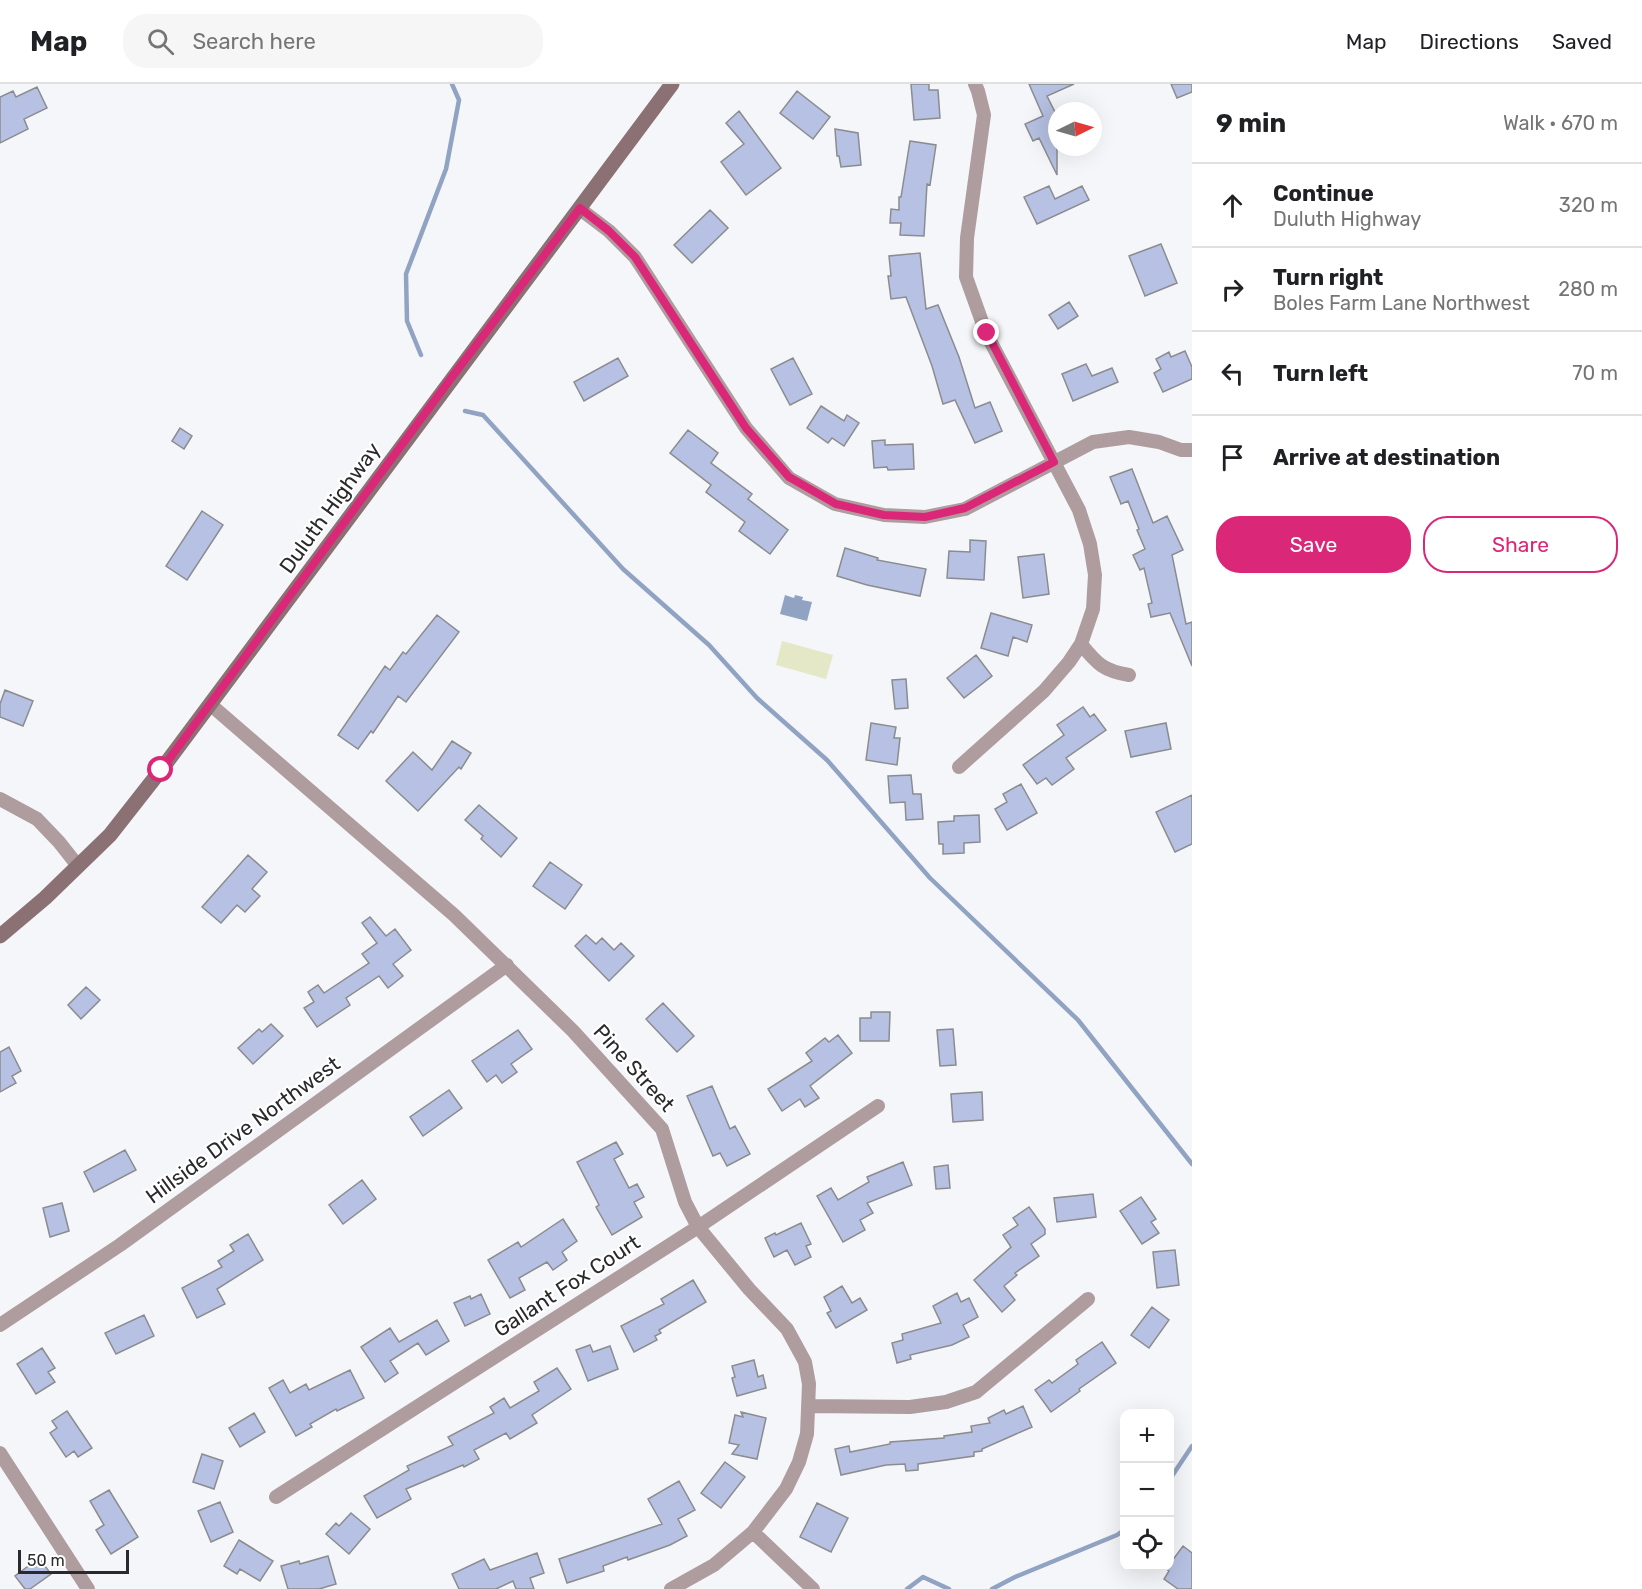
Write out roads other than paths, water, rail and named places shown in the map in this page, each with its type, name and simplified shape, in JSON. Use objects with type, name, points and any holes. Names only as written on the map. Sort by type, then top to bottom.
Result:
[{"type":"main road","name":"Duluth Highway","points":[[0,936],[45,898],[110,835],[211,705],[452,377],[672,84]]},
{"type":"street","points":[[959,767],[1044,691],[1069,662],[1081,644],[1093,609],[1095,574],[1090,544],[1079,510],[987,333],[966,277],[967,238],[984,115],[975,84]]},
{"type":"street","points":[[580,208],[609,231],[635,257],[746,428],[789,477],[836,504],[884,515],[925,517],[965,508],[1093,442],[1129,437],[1159,442],[1181,450],[1192,450]]},
{"type":"street","points":[[1081,644],[1110,672],[1129,675]]},
{"type":"street","name":"Pine Street","points":[[211,705],[454,915],[573,1031],[662,1129],[685,1202],[698,1227],[749,1289],[788,1329],[805,1362],[809,1384],[807,1434],[799,1462],[786,1489],[753,1532],[714,1565],[671,1589]]},
{"type":"street","points":[[0,799],[36,819],[59,842],[78,866]]},
{"type":"street","name":"Hillside Drive Northwest","points":[[0,1325],[129,1238],[507,965]]},
{"type":"street","name":"Gallant Fox Court","points":[[276,1497],[698,1227],[878,1106]]},
{"type":"street","points":[[809,1406],[910,1407],[946,1402],[976,1392],[1088,1299]]},
{"type":"street","points":[[0,1453],[88,1589]]},
{"type":"street","points":[[753,1532],[813,1589]]},
{"type":"water","points":[[785,595],[794,598],[795,595],[803,597],[802,600],[812,602],[807,621],[780,614]]},
{"type":"waterway","points":[[421,355],[407,321],[406,274],[446,169],[459,100],[452,84]]},
{"type":"waterway","points":[[465,411],[483,415],[623,569],[709,645],[757,698],[827,760],[930,878],[1078,1020],[1192,1164]]},
{"type":"waterway","points":[[1174,1473],[1192,1446]]},
{"type":"waterway","points":[[992,1589],[1120,1533]]},
{"type":"waterway","points":[[907,1589],[923,1577],[949,1589]]}]
